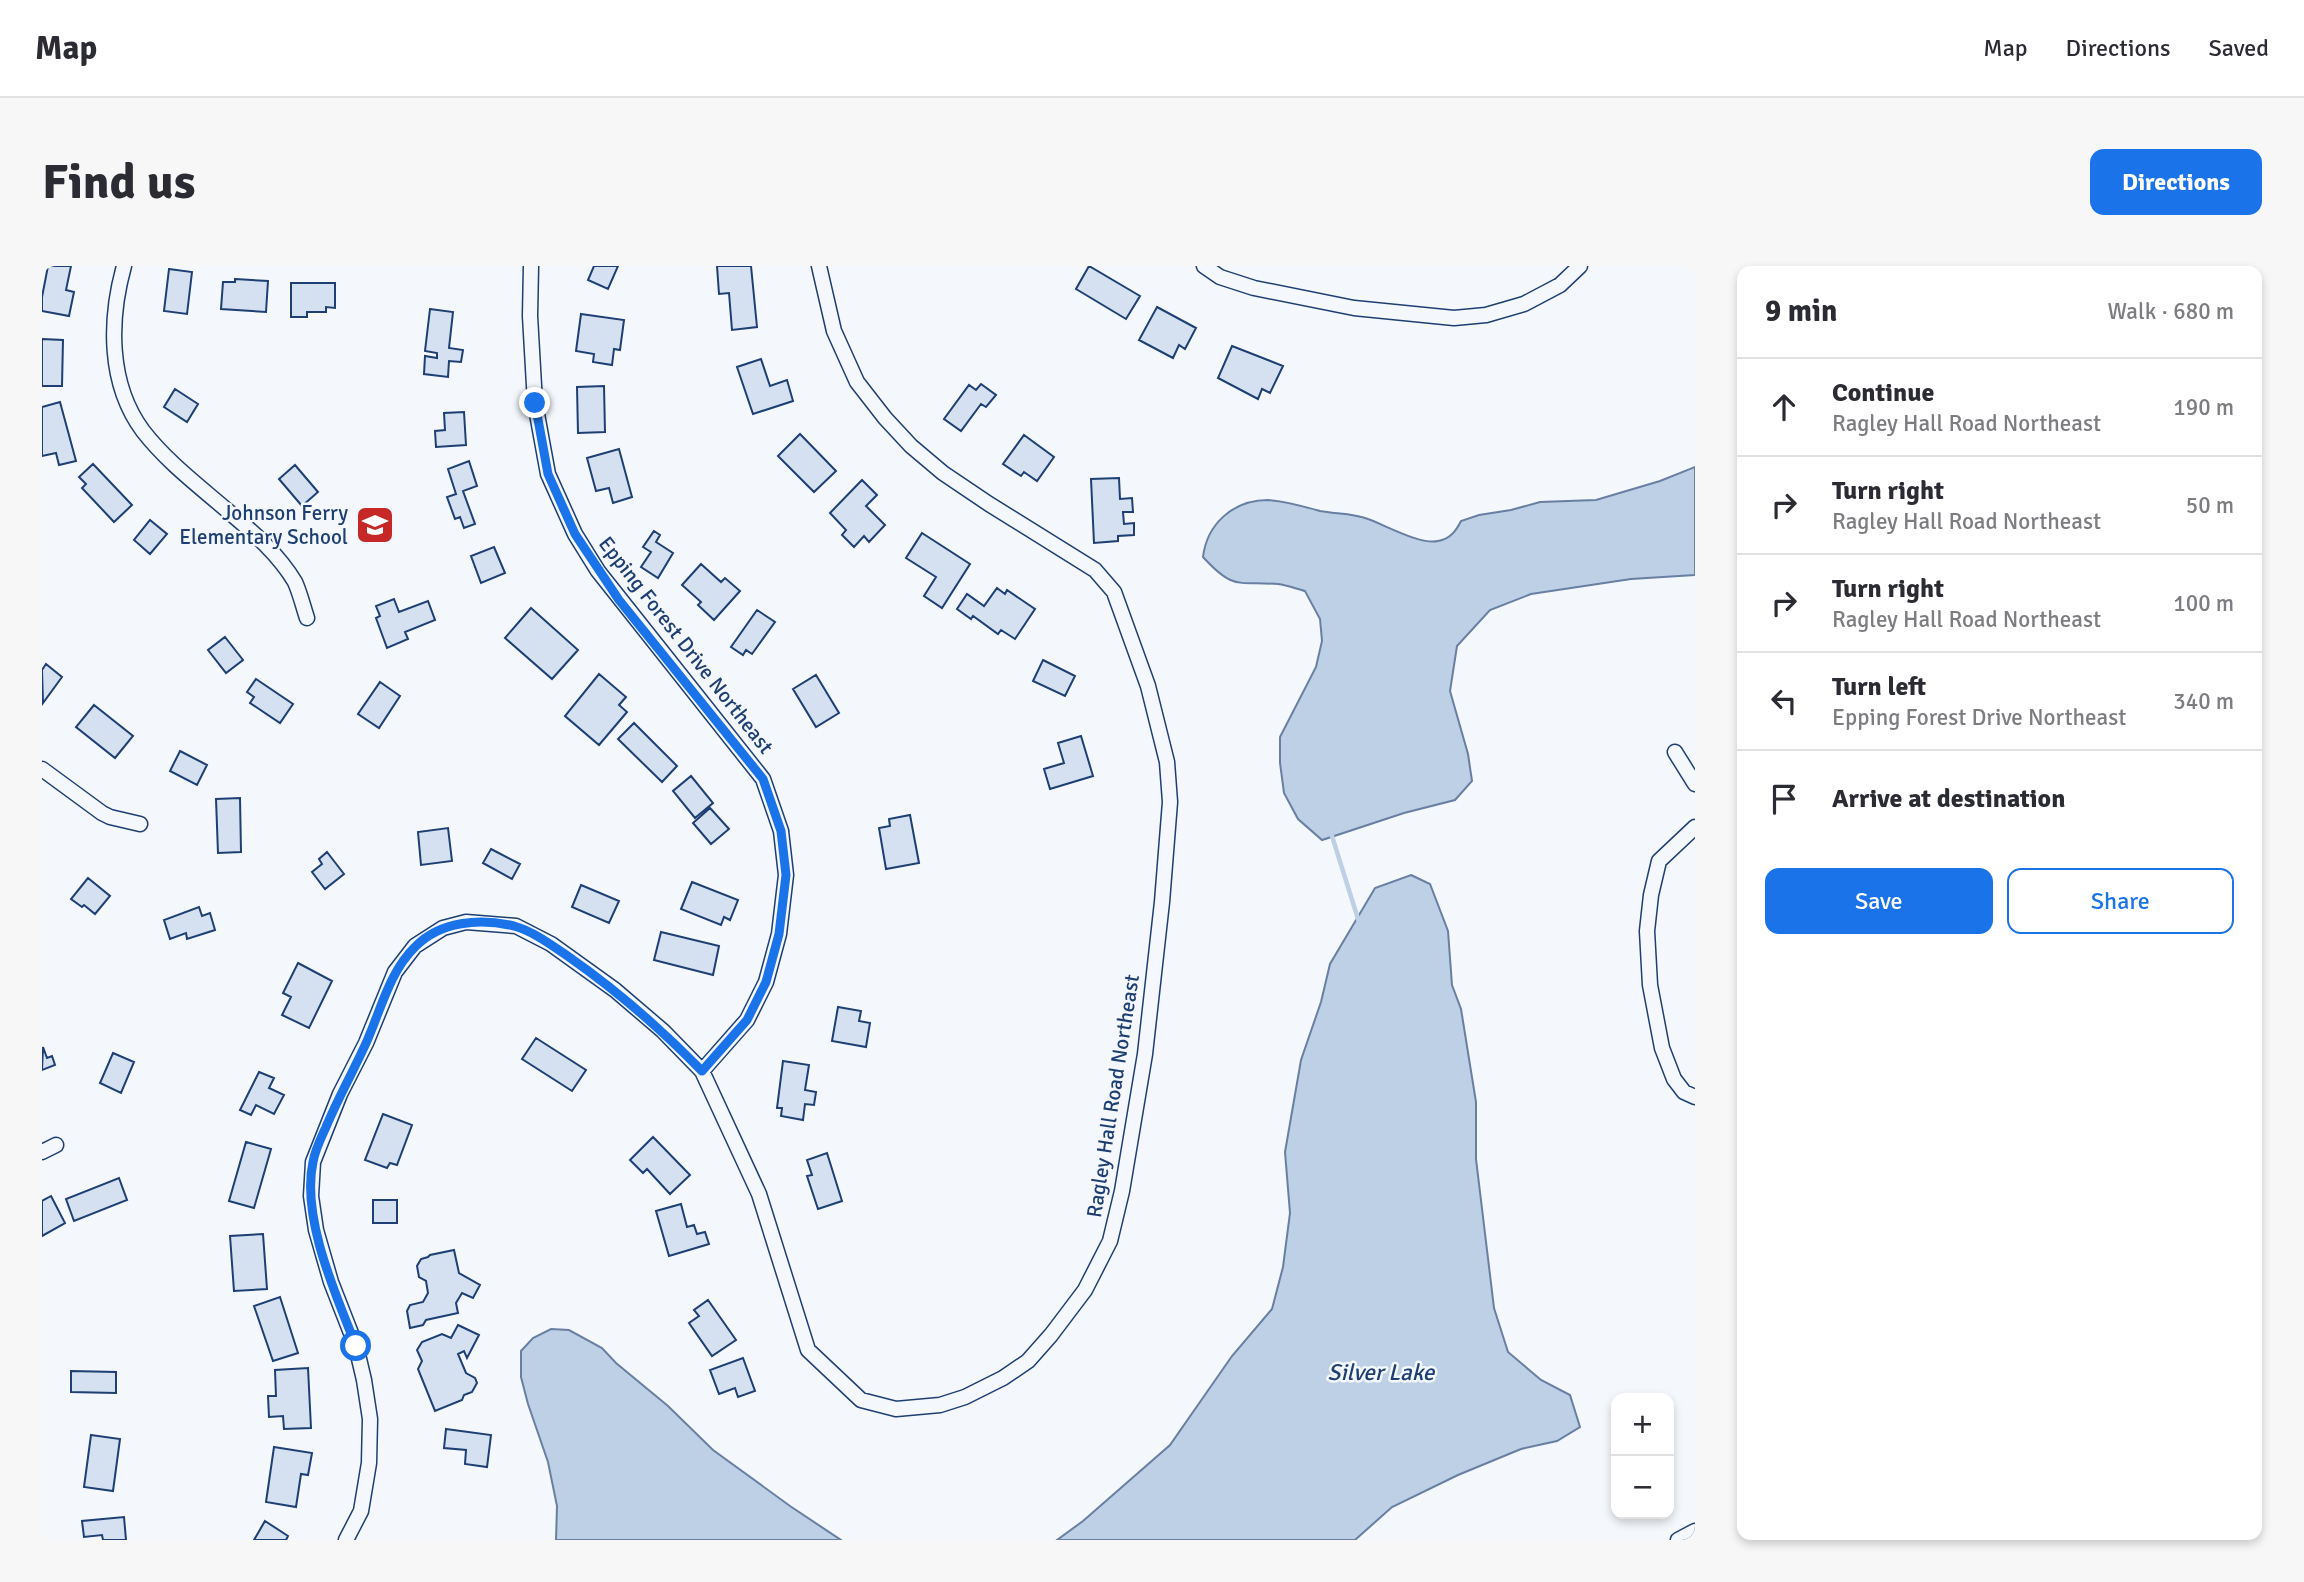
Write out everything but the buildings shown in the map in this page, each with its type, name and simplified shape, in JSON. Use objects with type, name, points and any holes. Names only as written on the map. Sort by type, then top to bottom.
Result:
[{"type":"street","points":[[124,266],[113,328],[117,370],[126,403],[142,430],[169,460],[253,532],[285,569],[296,584],[307,618]]},
{"type":"street","name":"Epping Forest Drive Northeast","points":[[531,266],[530,316],[535,403],[548,474],[575,534],[598,571],[763,779],[781,831],[786,875],[779,934],[766,982],[747,1020],[702,1071]]},
{"type":"street","name":"Ragley Hall Road Northeast","points":[[346,1540],[360,1511],[369,1463],[370,1419],[356,1346],[331,1282],[316,1230],[311,1196],[313,1162],[340,1094],[366,1043],[396,972],[415,946],[443,928],[466,922],[516,926],[551,944],[615,990],[663,1031],[702,1071],[759,1194],[808,1350],[860,1400],[896,1409],[940,1405],[965,1397],[1003,1378],[1028,1361],[1051,1335],[1085,1290],[1110,1241],[1122,1191],[1145,1054],[1170,802],[1167,762],[1148,686],[1114,592],[1096,570],[943,473],[911,446],[885,418],[858,382],[834,331],[819,266]]},
{"type":"street","points":[[1205,266],[1220,277],[1254,288],[1354,308],[1454,318],[1486,315],[1524,304],[1560,285],[1580,266]]},
{"type":"street","points":[[1675,752],[1695,785]]},
{"type":"street","points":[[42,769],[102,813],[122,821],[140,824]]},
{"type":"street","points":[[1695,827],[1659,861],[1651,895],[1647,931],[1650,985],[1662,1048],[1674,1079],[1684,1091],[1695,1097]]},
{"type":"street","points":[[42,1152],[55,1145]]},
{"type":"street","points":[[1678,1540],[1695,1531]]},
{"type":"water","points":[[1695,467],[1695,575],[1631,579],[1531,594],[1490,610],[1457,646],[1450,691],[1468,754],[1472,781],[1455,800],[1404,813],[1322,840],[1298,819],[1284,793],[1280,737],[1316,667],[1322,641],[1320,619],[1305,591],[1281,585],[1237,582],[1213,568],[1203,557],[1210,534],[1224,516],[1244,504],[1268,500],[1362,517],[1412,537],[1438,541],[1452,534],[1461,521],[1479,515],[1540,502],[1596,500],[1660,481]]},
{"type":"water","name":"Silver Lake","points":[[1411,875],[1430,884],[1448,931],[1452,985],[1461,1009],[1476,1102],[1476,1159],[1494,1308],[1508,1352],[1541,1380],[1570,1395],[1580,1427],[1557,1441],[1521,1449],[1458,1475],[1392,1507],[1355,1540],[1057,1540],[1083,1521],[1170,1445],[1232,1356],[1272,1309],[1283,1267],[1290,1213],[1285,1152],[1301,1060],[1321,1002],[1330,964],[1375,888]]},
{"type":"water","points":[[551,1329],[569,1330],[602,1348],[713,1450],[841,1540],[556,1540],[557,1506],[548,1462],[521,1377],[521,1351],[533,1338]]},
{"type":"waterway","points":[[1332,836],[1359,922]]},
{"type":"place","name":"Johnson Ferry Elementary School","points":[[375,525]]},
{"type":"route","points":[[356,1346],[331,1282],[316,1230],[311,1196],[313,1162],[340,1094],[366,1043],[396,972],[415,946],[443,928],[466,922],[516,926],[551,944],[615,990],[663,1031],[702,1071],[747,1020],[766,982],[779,934],[786,875],[781,831],[763,779],[619,600],[575,534],[548,474],[535,403]]}]
